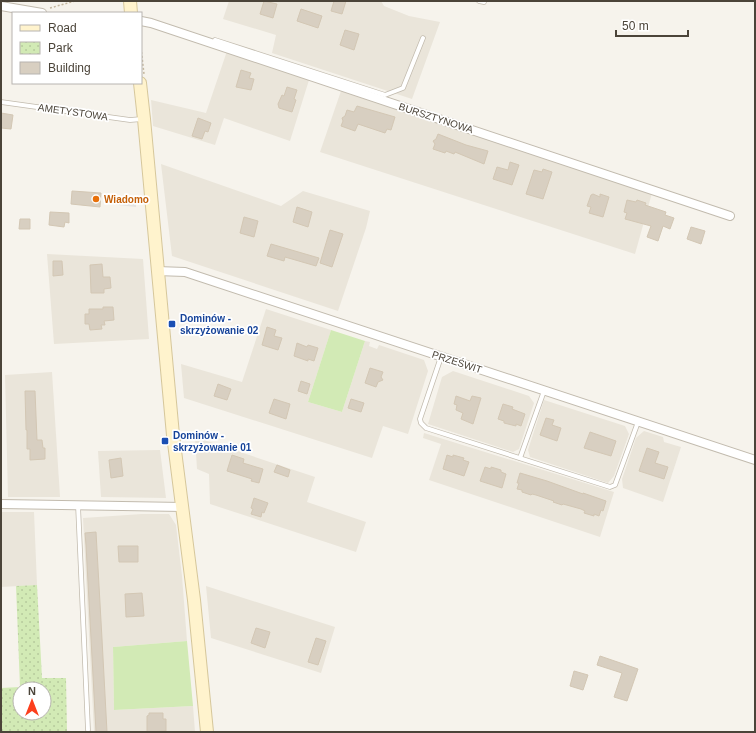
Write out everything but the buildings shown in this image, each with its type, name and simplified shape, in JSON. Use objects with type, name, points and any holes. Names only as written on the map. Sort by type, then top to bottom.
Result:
[{"type":"street","points":[[130,1],[131,12]]},
{"type":"street","points":[[1,6],[37,12]]},
{"type":"street","name":"BURSZTYNOWA","points":[[142,21],[730,216]]},
{"type":"street","points":[[140,84],[173,435],[194,600],[207,732]]},
{"type":"street","name":"PRZEŚWIT","points":[[157,271],[185,272],[755,460]]},
{"type":"street","points":[[1,504],[78,504],[183,507]]},
{"type":"lane","points":[[142,17],[385,95],[403,88],[424,38]]},
{"type":"lane","name":"AMETYSTOWA","points":[[1,102],[130,120],[144,119]]},
{"type":"lane","points":[[441,357],[420,419],[421,423],[426,428],[613,487],[638,422]]},
{"type":"lane","points":[[520,458],[544,391]]},
{"type":"lane","points":[[78,504],[88,730]]},
{"type":"path","points":[[37,12],[75,1]]},
{"type":"shaded area","points":[[229,1],[381,1],[384,6],[409,16],[440,22],[412,99],[272,53],[276,35],[223,19]]},
{"type":"shaded area","points":[[227,51],[309,80],[290,141],[224,118],[215,145],[153,126],[151,100],[206,113]]},
{"type":"shaded area","points":[[341,91],[652,193],[635,254],[320,152]]},
{"type":"shaded area","points":[[161,164],[281,206],[303,191],[370,211],[366,228],[338,311],[172,256]]},
{"type":"shaded area","points":[[110,195],[136,198],[136,207],[109,204]]},
{"type":"shaded area","points":[[47,254],[143,259],[149,339],[54,344]]},
{"type":"shaded area","points":[[266,309],[331,330],[308,402],[342,412],[365,341],[370,342],[369,346],[377,349],[379,345],[424,360],[428,371],[408,434],[383,426],[372,458],[184,398],[181,364],[242,382]]},
{"type":"shaded area","points":[[453,371],[529,396],[534,403],[519,449],[513,452],[428,424],[442,377]]},
{"type":"shaded area","points":[[52,372],[60,497],[8,497],[5,375]]},
{"type":"shaded area","points":[[544,400],[625,426],[629,434],[614,476],[608,483],[530,457],[528,450]]},
{"type":"shaded area","points":[[644,431],[663,437],[664,442],[681,447],[663,502],[623,488],[622,479],[636,438]]},
{"type":"shaded area","points":[[424,433],[614,492],[600,537],[429,480],[441,444],[423,438]]},
{"type":"shaded area","points":[[195,437],[315,477],[307,502],[366,522],[356,552],[210,504],[209,474],[197,469]]},
{"type":"shaded area","points":[[160,450],[166,498],[101,497],[98,451]]},
{"type":"shaded area","points":[[1,512],[34,512],[37,585],[1,587]]},
{"type":"shaded area","points":[[142,514],[169,514],[176,525],[187,641],[113,647],[114,710],[193,706],[195,732],[94,732],[83,518]]},
{"type":"shaded area","points":[[206,586],[335,627],[321,673],[211,638]]},
{"type":"green space","points":[[331,330],[365,341],[342,412],[308,402]]},
{"type":"green space","points":[[37,585],[42,678],[66,678],[67,732],[1,732],[1,688],[12,687],[12,721],[52,721],[52,681],[20,681],[16,586]]},
{"type":"green space","points":[[187,641],[193,706],[114,710],[113,647]]},
{"type":"place","name":"Wiadomo","points":[[96,199]]},
{"type":"place","name":"Dominów - skrzyżowanie 02","points":[[172,324]]},
{"type":"place","name":"Dominów - skrzyżowanie 01","points":[[165,441]]}]
